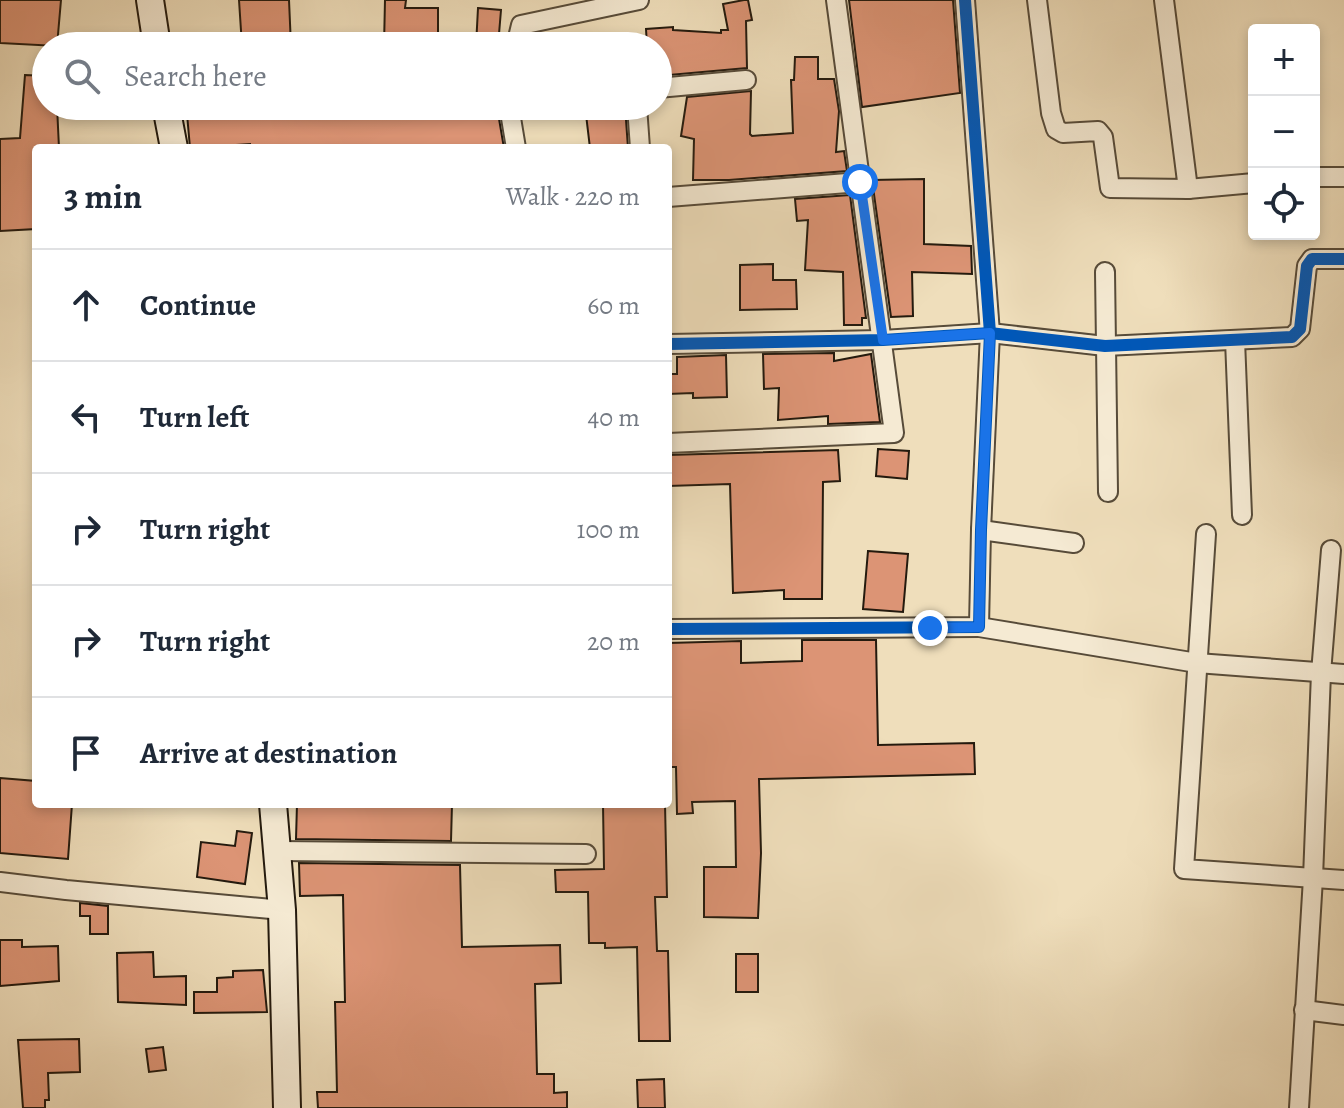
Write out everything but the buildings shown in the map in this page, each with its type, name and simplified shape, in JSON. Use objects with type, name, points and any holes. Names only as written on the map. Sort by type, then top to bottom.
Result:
[{"type":"street","points":[[150,0],[155,32]]},
{"type":"street","points":[[519,32],[521,25],[639,0]]},
{"type":"street","points":[[672,443],[894,433],[836,0]]},
{"type":"street","points":[[965,0],[990,333],[979,627]]},
{"type":"street","points":[[1037,0],[1051,113],[1056,129],[1063,133],[1098,131],[1103,137],[1110,188],[1188,189],[1248,184]]},
{"type":"street","points":[[1164,0],[1188,189]]},
{"type":"street","points":[[672,87],[746,80]]},
{"type":"street","points":[[169,120],[173,144]]},
{"type":"street","points":[[511,120],[515,144]]},
{"type":"street","points":[[638,120],[640,144]]},
{"type":"street","points":[[1320,177],[1344,177]]},
{"type":"street","points":[[672,197],[860,182]]},
{"type":"street","points":[[672,344],[883,340],[990,333],[1105,346],[1292,337],[1300,329],[1307,266],[1312,259],[1344,259]]},
{"type":"street","points":[[1105,272],[1108,492]]},
{"type":"street","points":[[1235,340],[1242,515]]},
{"type":"street","points":[[981,530],[1074,543]]},
{"type":"street","points":[[1206,534],[1184,869],[1344,880]]},
{"type":"street","points":[[1299,1108],[1321,673],[1331,550]]},
{"type":"street","points":[[672,629],[979,627],[1197,663],[1344,674]]},
{"type":"street","points":[[273,808],[282,910],[287,1108]]},
{"type":"street","points":[[278,851],[586,854]]},
{"type":"street","points":[[0,882],[282,910]]},
{"type":"street","points":[[1304,1010],[1344,1015]]},
{"type":"cycle path","points":[[672,629],[979,627],[990,333],[965,0]]},
{"type":"cycle path","points":[[672,344],[883,340],[990,333],[1105,346],[1292,337],[1300,329],[1307,266],[1312,259],[1344,259]]},
{"type":"route","points":[[860,182],[883,340],[990,333],[979,627],[930,628]]}]
